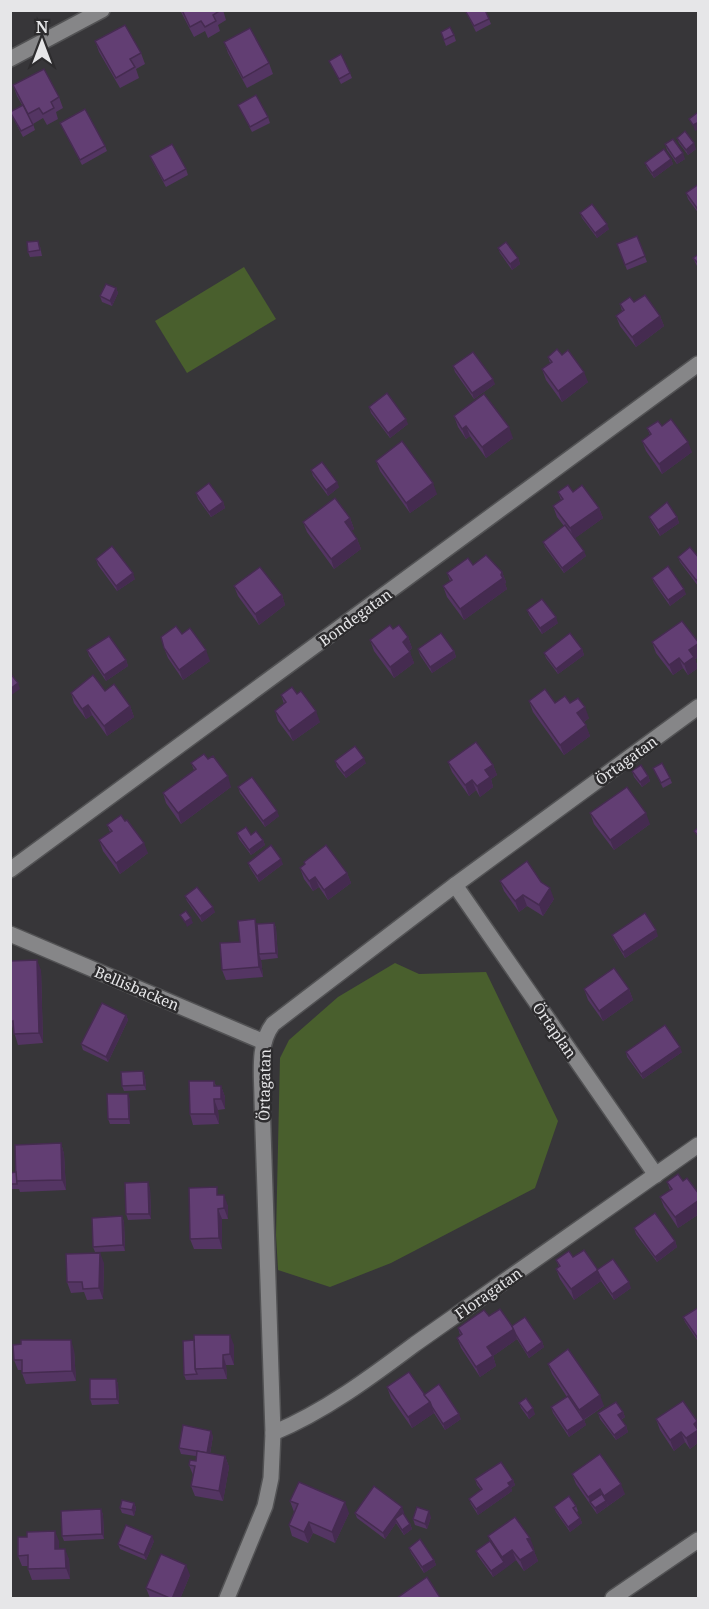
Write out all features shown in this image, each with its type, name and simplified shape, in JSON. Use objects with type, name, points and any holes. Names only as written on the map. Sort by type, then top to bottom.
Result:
[{"type":"street","points":[[10,59],[102,10]]},
{"type":"street","name":"Bondegatan","points":[[10,870],[699,364]]},
{"type":"street","name":"Örtagatan","points":[[227,1599],[266,1506],[271,1478],[273,1433],[262,1100],[264,1042],[267,1033],[273,1024],[455,885],[699,706]]},
{"type":"street","name":"Örtaplan","points":[[455,885],[656,1175]]},
{"type":"street","name":"Bellisbacken","points":[[10,934],[264,1042]]},
{"type":"street","name":"Floragatan","points":[[273,1433],[296,1424],[378,1372],[699,1145]]},
{"type":"street","points":[[613,1599],[699,1540]]},
{"type":"green space","points":[[244,267],[276,319],[187,373],[155,321]]},
{"type":"green space","points":[[395,963],[419,974],[486,972],[558,1121],[535,1188],[391,1263],[330,1287],[278,1270],[276,1235],[280,1058],[289,1040],[338,997]]},
{"type":"building","points":[[182,10],[221,10],[213,15],[216,21],[205,27],[201,21],[190,27]]},
{"type":"building","points":[[485,10],[489,19],[474,26],[466,12]]},
{"type":"building","points":[[125,25],[141,53],[130,59],[135,67],[116,78],[95,41]]},
{"type":"building","points":[[450,27],[454,35],[444,40],[441,32]]},
{"type":"building","points":[[250,28],[269,63],[243,78],[224,42]]},
{"type":"building","points":[[341,54],[350,73],[339,79],[329,61]]},
{"type":"building","points":[[44,69],[59,97],[51,102],[54,108],[43,114],[39,108],[28,114],[13,85]]},
{"type":"building","points":[[256,95],[268,117],[250,127],[238,105]]},
{"type":"building","points":[[23,105],[33,125],[21,131],[10,112]]},
{"type":"building","points":[[85,109],[105,146],[80,160],[60,123]]},
{"type":"building","points":[[697,113],[699,122],[693,125],[689,119]]},
{"type":"building","points":[[685,131],[694,143],[686,150],[677,138]]},
{"type":"building","points":[[673,139],[683,153],[675,159],[665,144]]},
{"type":"building","points":[[172,144],[186,169],[164,181],[150,156]]},
{"type":"building","points":[[664,149],[671,159],[652,173],[645,163]]},
{"type":"building","points":[[699,184],[699,211],[686,193]]},
{"type":"building","points":[[592,204],[607,224],[595,233],[580,213]]},
{"type":"building","points":[[637,236],[645,256],[625,265],[617,244]]},
{"type":"building","points":[[38,241],[40,250],[28,252],[27,242]]},
{"type":"building","points":[[506,242],[518,258],[510,264],[498,248]]},
{"type":"building","points":[[699,254],[699,264],[693,258]]},
{"type":"building","points":[[106,284],[116,288],[110,301],[100,296]]},
{"type":"building","points":[[645,295],[660,316],[632,337],[616,316],[624,310],[620,304],[630,297],[634,302]]},
{"type":"building","points":[[557,349],[562,355],[568,350],[584,372],[558,391],[542,369],[552,362],[548,357]]},
{"type":"building","points":[[473,352],[493,379],[472,393],[453,366]]},
{"type":"building","points":[[387,393],[406,419],[388,433],[369,407]]},
{"type":"building","points":[[484,394],[509,427],[482,447],[466,426],[462,429],[454,416]]},
{"type":"building","points":[[671,419],[688,442],[659,464],[642,441],[651,434],[647,428],[658,421],[662,426]]},
{"type":"building","points":[[402,441],[433,483],[406,503],[376,461]]},
{"type":"building","points":[[322,462],[337,482],[326,490],[311,470]]},
{"type":"building","points":[[209,483],[223,502],[209,512],[196,493]]},
{"type":"building","points":[[568,485],[573,492],[582,485],[599,508],[570,528],[553,506],[563,499],[558,492]]},
{"type":"building","points":[[335,498],[350,518],[345,522],[357,539],[331,559],[303,522]]},
{"type":"building","points":[[667,502],[677,517],[658,530],[649,517]]},
{"type":"building","points":[[565,525],[584,551],[562,568],[543,542]]},
{"type":"building","points":[[112,546],[133,573],[116,586],[96,559]]},
{"type":"building","points":[[690,547],[699,558],[699,578],[696,580],[678,557]]},
{"type":"building","points":[[486,555],[502,572],[503,578],[460,609],[443,586],[452,580],[447,573],[468,558],[473,565]]},
{"type":"building","points":[[668,566],[684,589],[668,600],[652,578]]},
{"type":"building","points":[[260,567],[282,595],[255,614],[234,586]]},
{"type":"building","points":[[542,599],[556,617],[540,628],[527,610]]},
{"type":"building","points":[[682,621],[699,643],[689,650],[694,657],[684,664],[679,658],[669,665],[652,642]]},
{"type":"building","points":[[390,625],[393,629],[399,625],[408,637],[403,642],[410,652],[390,667],[370,640]]},
{"type":"building","points":[[176,626],[182,634],[190,628],[206,650],[179,670],[164,648],[161,637]]},
{"type":"building","points":[[441,633],[454,651],[430,667],[418,649]]},
{"type":"building","points":[[570,633],[582,649],[556,669],[544,653]]},
{"type":"building","points":[[109,636],[126,660],[104,675],[87,650]]},
{"type":"building","points":[[10,673],[18,683],[10,689]]},
{"type":"building","points":[[93,675],[105,691],[114,684],[130,706],[104,726],[88,705],[82,709],[71,693]]},
{"type":"building","points":[[292,687],[297,694],[301,691],[316,711],[289,731],[275,711],[286,702],[281,695]]},
{"type":"building","points":[[545,689],[555,703],[565,696],[570,703],[578,698],[585,707],[577,713],[586,725],[560,745],[529,701]]},
{"type":"building","points":[[476,742],[493,765],[485,770],[490,777],[477,786],[472,780],[465,785],[448,762]]},
{"type":"building","points":[[355,746],[364,758],[344,773],[335,761]]},
{"type":"building","points":[[204,754],[208,759],[213,756],[228,776],[178,813],[163,793],[196,769],[191,763]]},
{"type":"building","points":[[662,763],[670,778],[661,783],[653,768]]},
{"type":"building","points":[[641,765],[648,776],[640,782],[632,771]]},
{"type":"building","points":[[252,777],[277,811],[263,821],[238,787]]},
{"type":"building","points":[[627,787],[646,813],[610,840],[590,813]]},
{"type":"building","points":[[121,815],[144,843],[116,863],[99,840],[112,831],[107,825]]},
{"type":"building","points":[[246,827],[251,835],[256,831],[263,840],[249,850],[237,833]]},
{"type":"building","points":[[699,827],[699,837],[694,831]]},
{"type":"building","points":[[271,845],[281,859],[257,876],[248,863]]},
{"type":"building","points":[[326,845],[347,873],[324,890],[315,877],[309,881],[300,868],[305,864],[304,862]]},
{"type":"building","points":[[527,861],[541,882],[550,888],[539,905],[523,895],[515,901],[500,881]]},
{"type":"building","points":[[197,887],[213,907],[200,916],[185,896]]},
{"type":"building","points":[[186,911],[191,918],[185,922],[180,915]]},
{"type":"building","points":[[645,913],[656,930],[623,952],[612,935]]},
{"type":"building","points":[[255,919],[259,967],[222,970],[220,943],[240,942],[238,921]]},
{"type":"building","points":[[274,923],[276,953],[259,954],[257,924]]},
{"type":"building","points":[[37,960],[39,1033],[14,1034],[13,1021],[11,1022],[10,961]]},
{"type":"building","points":[[614,968],[629,989],[599,1011],[584,989]]},
{"type":"building","points":[[102,1003],[126,1015],[106,1057],[81,1044]]},
{"type":"building","points":[[665,1025],[680,1047],[641,1074],[626,1052]]},
{"type":"building","points":[[143,1071],[144,1085],[122,1086],[121,1072]]},
{"type":"building","points":[[189,1081],[214,1081],[214,1086],[221,1086],[221,1099],[214,1099],[215,1114],[190,1114]]},
{"type":"building","points":[[107,1094],[128,1094],[129,1119],[108,1119]]},
{"type":"building","points":[[61,1143],[62,1180],[16,1181],[15,1145]]},
{"type":"building","points":[[16,1172],[17,1184],[10,1184],[10,1173]]},
{"type":"building","points":[[678,1174],[683,1181],[687,1178],[699,1194],[699,1200],[675,1217],[660,1197],[672,1189],[667,1182]]},
{"type":"building","points":[[148,1182],[149,1214],[126,1214],[125,1183]]},
{"type":"building","points":[[217,1187],[217,1195],[224,1195],[224,1208],[218,1209],[219,1238],[190,1239],[189,1188]]},
{"type":"building","points":[[655,1213],[675,1241],[655,1257],[634,1228]]},
{"type":"building","points":[[122,1216],[123,1245],[93,1247],[92,1218]]},
{"type":"building","points":[[584,1250],[598,1270],[571,1289],[556,1269],[560,1266],[556,1260],[569,1251],[573,1257]]},
{"type":"building","points":[[100,1253],[99,1288],[83,1289],[82,1282],[67,1282],[66,1254]]},
{"type":"building","points":[[613,1259],[629,1282],[612,1294],[597,1270]]},
{"type":"building","points":[[699,1307],[699,1340],[683,1317]]},
{"type":"building","points":[[500,1309],[514,1329],[487,1347],[493,1356],[476,1367],[457,1338],[462,1334],[458,1328],[484,1310],[489,1316]]},
{"type":"building","points":[[525,1317],[542,1342],[527,1353],[512,1326]]},
{"type":"building","points":[[194,1335],[230,1335],[230,1354],[223,1355],[223,1368],[195,1369]]},
{"type":"building","points":[[21,1340],[71,1340],[72,1371],[22,1373],[22,1360],[14,1360],[13,1345],[21,1344]]},
{"type":"building","points":[[194,1340],[197,1374],[184,1375],[183,1341]]},
{"type":"building","points":[[568,1349],[600,1395],[579,1410],[548,1364]]},
{"type":"building","points":[[409,1372],[430,1402],[408,1417],[387,1387]]},
{"type":"building","points":[[90,1379],[116,1379],[117,1399],[90,1399]]},
{"type":"building","points":[[439,1384],[459,1414],[443,1424],[424,1395]]},
{"type":"building","points":[[568,1396],[584,1420],[567,1431],[551,1407]]},
{"type":"building","points":[[526,1398],[533,1408],[527,1413],[519,1403]]},
{"type":"building","points":[[683,1401],[697,1421],[694,1424],[698,1430],[686,1438],[681,1432],[670,1440],[656,1419]]},
{"type":"building","points":[[616,1402],[623,1412],[618,1415],[626,1426],[614,1435],[598,1413]]},
{"type":"building","points":[[183,1425],[211,1431],[207,1453],[179,1448]]},
{"type":"building","points":[[197,1451],[225,1456],[219,1491],[191,1486],[195,1466],[189,1465],[190,1460],[196,1461]]},
{"type":"building","points":[[600,1454],[621,1484],[604,1496],[600,1489],[588,1497],[572,1474]]},
{"type":"building","points":[[501,1462],[513,1480],[508,1483],[510,1486],[476,1509],[469,1499],[482,1489],[475,1479]]},
{"type":"building","points":[[299,1482],[345,1502],[332,1532],[309,1522],[304,1532],[289,1525],[298,1504],[290,1501]]},
{"type":"building","points":[[374,1486],[402,1507],[383,1533],[355,1513]]},
{"type":"building","points":[[602,1494],[606,1501],[595,1508],[590,1502]]},
{"type":"building","points":[[569,1496],[580,1518],[568,1527],[554,1507]]},
{"type":"building","points":[[122,1500],[134,1503],[132,1510],[120,1508]]},
{"type":"building","points":[[417,1507],[429,1511],[425,1524],[413,1519]]},
{"type":"building","points":[[101,1509],[102,1534],[62,1536],[61,1511]]},
{"type":"building","points":[[403,1513],[410,1524],[402,1530],[395,1519]]},
{"type":"building","points":[[515,1517],[530,1538],[527,1539],[534,1551],[520,1560],[512,1550],[502,1557],[488,1536]]},
{"type":"building","points":[[126,1525],[152,1536],[144,1555],[118,1544]]},
{"type":"building","points":[[55,1531],[55,1549],[65,1549],[66,1568],[28,1569],[28,1555],[18,1556],[18,1537],[27,1537],[27,1532]]},
{"type":"building","points":[[420,1539],[434,1560],[422,1567],[409,1548]]},
{"type":"building","points":[[490,1541],[504,1562],[491,1571],[476,1551]]},
{"type":"building","points":[[161,1554],[186,1565],[172,1599],[146,1588]]},
{"type":"building","points":[[427,1577],[441,1599],[397,1599],[397,1598]]}]
